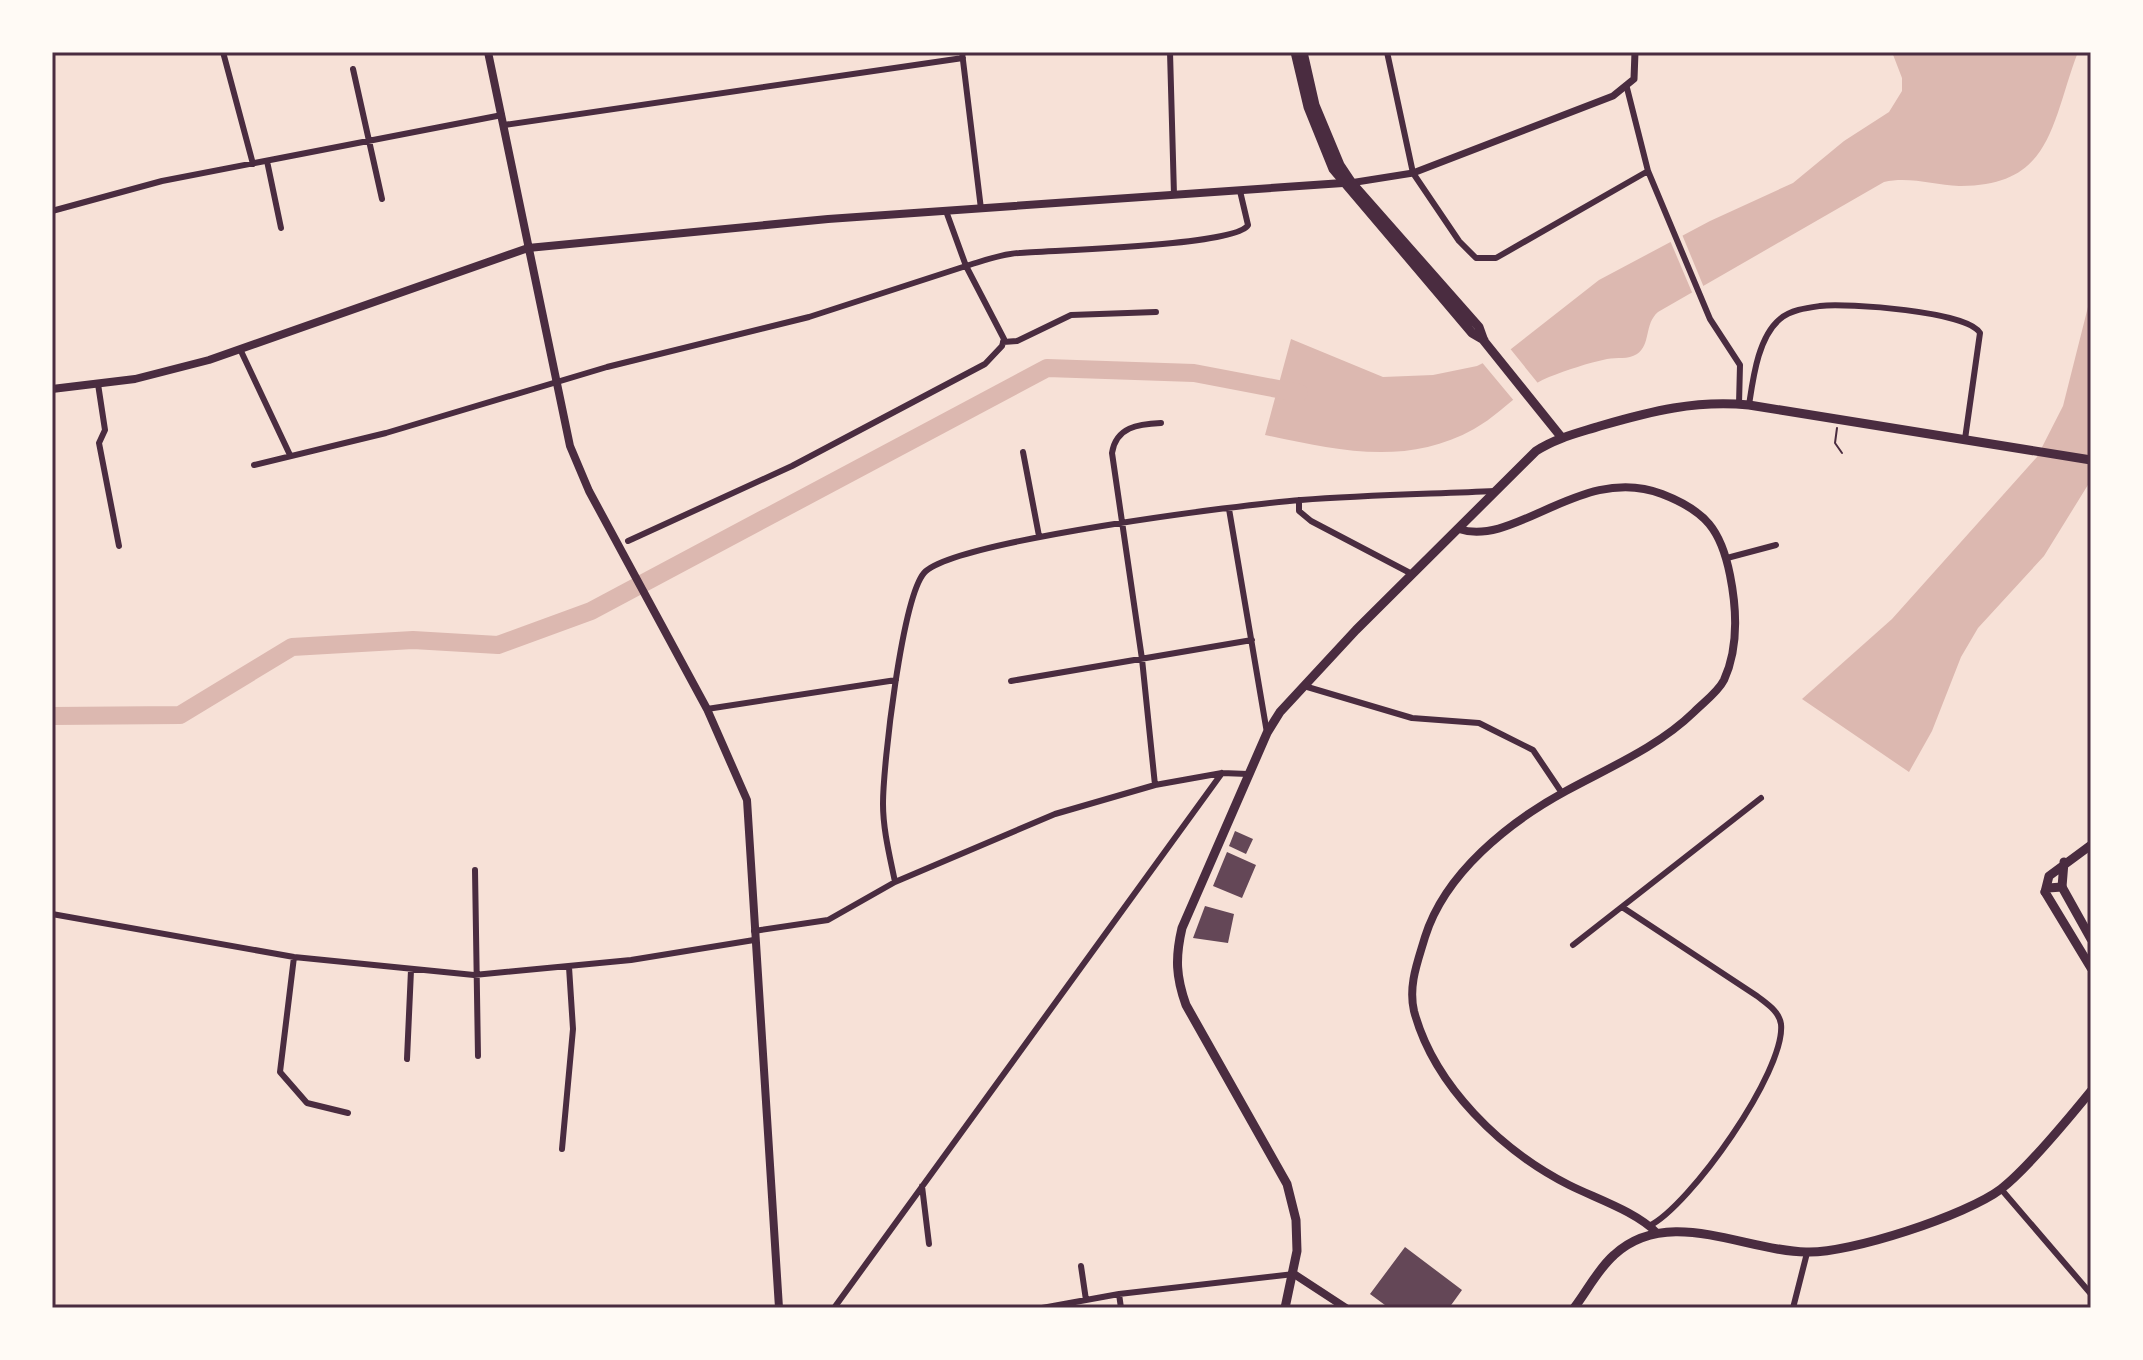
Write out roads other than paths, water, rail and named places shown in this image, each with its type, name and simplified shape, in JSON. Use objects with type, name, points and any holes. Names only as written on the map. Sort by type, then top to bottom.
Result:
[{"type":"main road","points":[[488,52],[563,422],[578,467],[626,546],[664,628],[707,709],[747,800],[779,1308]]},
{"type":"main road","points":[[1295,52],[1319,141],[1347,183],[1472,333],[1487,344],[1562,438]]},
{"type":"main road","points":[[1303,52],[1326,137],[1347,183]]},
{"type":"main road","points":[[52,389],[172,370],[528,248],[571,241],[1347,183]]},
{"type":"main road","points":[[1285,1308],[1294,1274],[1296,1220],[1287,1184],[1186,1005],[1176,976],[1182,928],[1248,774],[1267,733],[1304,686],[1536,451],[1562,438],[1676,405],[1744,405],[2091,460]]},
{"type":"main road","points":[[1459,529],[1483,534],[1605,488],[1636,486],[1666,495],[1695,511],[1720,536],[1727,558],[1736,635],[1722,683],[1663,737],[1562,793],[1507,831],[1460,873],[1429,924],[1413,976],[1414,1009],[1447,1079],[1491,1130],[1544,1173],[1653,1229],[1682,1231],[1807,1253],[1865,1242],[1956,1213],[2001,1189],[2091,1091]]},
{"type":"main road","points":[[2091,845],[2064,862],[2045,881],[2045,892],[2091,968]]},
{"type":"main road","points":[[2064,862],[2062,887],[2091,939]]},
{"type":"main road","points":[[2045,892],[2053,885],[2062,887]]},
{"type":"main road","points":[[1574,1308],[1611,1257],[1653,1229]]},
{"type":"main road","points":[[1294,1274],[1346,1308]]},
{"type":"street","points":[[223,52],[253,164]]},
{"type":"street","points":[[1170,52],[1174,195]]},
{"type":"street","points":[[1387,52],[1413,173],[1468,253],[1485,261],[1509,251],[1648,171]]},
{"type":"street","points":[[1635,52],[1636,73],[1630,86],[1648,171],[1710,319],[1740,365],[1744,405]]},
{"type":"street","points":[[52,211],[149,184],[367,140],[962,55],[981,209]]},
{"type":"street","points":[[353,69],[382,199]]},
{"type":"street","points":[[1347,183],[1413,173],[1630,86]]},
{"type":"street","points":[[267,161],[281,228]]},
{"type":"street","points":[[254,465],[386,433],[607,367],[809,317],[966,266],[1017,253],[1199,241],[1240,233],[1248,225],[1240,191]]},
{"type":"street","points":[[946,211],[966,266],[1003,342]]},
{"type":"street","points":[[1744,405],[1770,331],[1793,311],[1823,306],[1850,307],[1962,320],[1977,327],[1980,333],[1965,439]]},
{"type":"street","points":[[626,546],[934,394],[985,364],[1003,342],[1017,341],[1071,315],[1156,312]]},
{"type":"street","points":[[240,349],[290,455]]},
{"type":"street","points":[[98,384],[105,430],[99,443],[119,546]]},
{"type":"street","points":[[1155,785],[1142,659],[1112,453],[1114,442],[1126,429],[1161,423]]},
{"type":"street","points":[[1023,452],[1039,536]]},
{"type":"street","points":[[895,882],[883,806],[896,680],[913,598],[923,574],[937,564],[1039,536],[1229,509],[1299,500],[1495,491]]},
{"type":"street","points":[[1299,500],[1299,511],[1311,521],[1412,574]]},
{"type":"street","points":[[1229,509],[1267,733]]},
{"type":"street","points":[[1727,558],[1776,545]]},
{"type":"street","points":[[1011,681],[1252,640]]},
{"type":"street","points":[[707,709],[896,680]]},
{"type":"street","points":[[1304,686],[1412,718],[1479,723],[1533,750],[1562,793]]},
{"type":"street","points":[[834,1308],[1222,773]]},
{"type":"street","points":[[52,914],[294,957],[411,970],[474,975],[569,967],[754,936],[828,920],[895,882],[1055,814],[1155,785],[1222,773],[1248,774]]},
{"type":"street","points":[[1573,945],[1761,798]]},
{"type":"street","points":[[475,870],[474,975],[478,1056]]},
{"type":"street","points":[[1622,907],[1757,996],[1775,1011],[1781,1025],[1771,1071],[1753,1106],[1707,1167],[1653,1229]]},
{"type":"street","points":[[294,957],[280,1072],[307,1103],[348,1113]]},
{"type":"street","points":[[562,1149],[573,1029],[569,967]]},
{"type":"street","points":[[407,1059],[411,970]]},
{"type":"street","points":[[922,1186],[929,1244]]},
{"type":"street","points":[[2001,1189],[2091,1294]]},
{"type":"street","points":[[1793,1308],[1807,1253]]},
{"type":"street","points":[[1081,1266],[1086,1300]]},
{"type":"street","points":[[1042,1308],[1119,1294],[1294,1274]]},
{"type":"street","points":[[1119,1294],[1121,1308]]},
{"type":"waterway","points":[[52,716],[180,715],[292,647],[413,640],[498,645],[591,611],[1047,368],[1194,373],[1299,393]]}]
